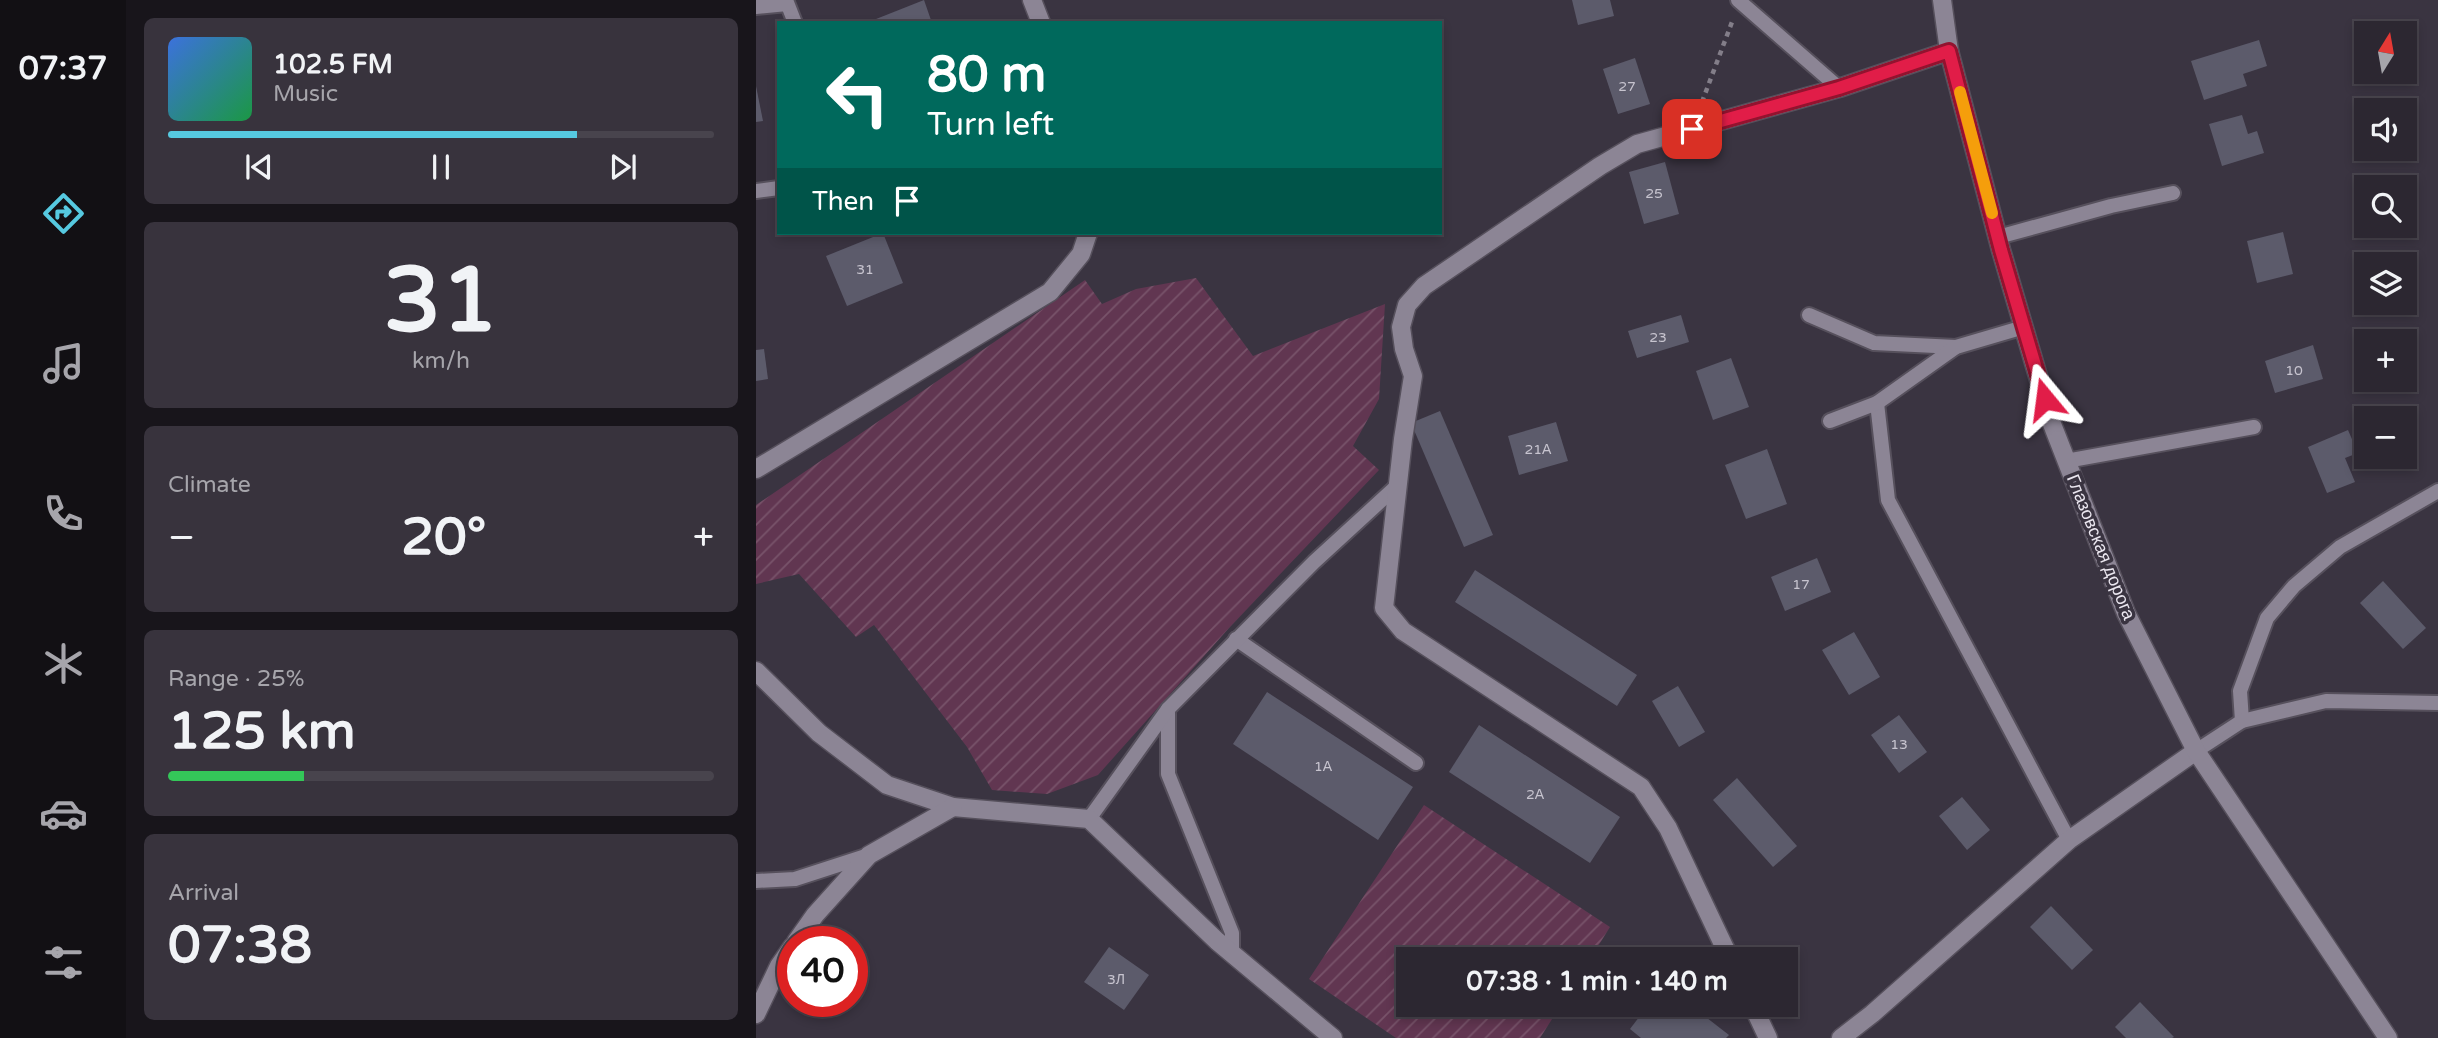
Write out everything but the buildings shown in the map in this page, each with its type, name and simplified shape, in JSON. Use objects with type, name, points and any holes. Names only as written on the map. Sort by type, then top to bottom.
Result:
[{"type":"street","points":[[1032,0],[1040,21]]},
{"type":"street","name":"Глазовская дорога","points":[[1942,0],[1949,51],[1998,237],[2052,424],[2126,613],[2196,751],[2388,1038]]},
{"type":"street","points":[[1724,947],[1668,828],[1641,787],[1403,631],[1384,608],[1413,376],[1404,349],[1401,327],[1406,305],[1424,286],[1600,166],[1637,144],[1839,88],[1949,51]]},
{"type":"street","points":[[756,469],[1051,292],[1081,254],[1087,235]]},
{"type":"street","points":[[756,671],[819,733],[887,785],[953,807],[1089,819],[1232,954],[1333,1038]]},
{"type":"street","points":[[1841,1038],[1872,1014],[2068,840],[2196,751]]},
{"type":"street","points":[[807,926],[869,855],[953,807]]},
{"type":"street","points":[[756,1014],[777,970]]},
{"type":"street","points":[[1758,1017],[1768,1038]]},
{"type":"lane","points":[[1739,1],[1839,88]]},
{"type":"lane","points":[[756,7],[787,2],[794,21]]},
{"type":"lane","points":[[756,191],[777,188]]},
{"type":"lane","points":[[1998,237],[2110,206],[2173,193]]},
{"type":"lane","points":[[1809,315],[1874,343],[1956,347]]},
{"type":"lane","points":[[1830,421],[1877,403],[1956,347],[2024,327]]},
{"type":"lane","points":[[1877,403],[1888,500],[2068,840]]},
{"type":"lane","points":[[2066,461],[2254,427]]},
{"type":"lane","points":[[1089,819],[1168,709],[1314,562],[1398,485]]},
{"type":"lane","points":[[2242,721],[2240,691],[2267,618],[2294,586],[2340,547],[2438,491]]},
{"type":"lane","points":[[1236,639],[1416,763]]},
{"type":"lane","points":[[2196,751],[2242,721],[2326,701],[2438,703]]},
{"type":"lane","points":[[1168,709],[1168,774],[1232,933],[1232,954]]},
{"type":"lane","points":[[756,881],[795,879],[869,855]]},
{"type":"path","points":[[1692,129],[1739,1]]},
{"type":"shaded area","points":[[1196,278],[1253,356],[1385,304],[1379,399],[1353,446],[1379,470],[1229,628],[1098,775],[1047,794],[992,790],[967,747],[874,625],[856,637],[799,574],[756,584],[756,505],[1085,280],[1102,304],[1136,289]]},
{"type":"shaded area","points":[[1424,805],[1610,927],[1598,947],[1396,947],[1396,1017],[1553,1017],[1540,1038],[1396,1038],[1309,979]]},
{"type":"slow traffic","points":[[1960,92],[1992,213]]},
{"type":"route","points":[[1692,129],[1839,88],[1949,51],[2001,250],[2045,399]]}]
